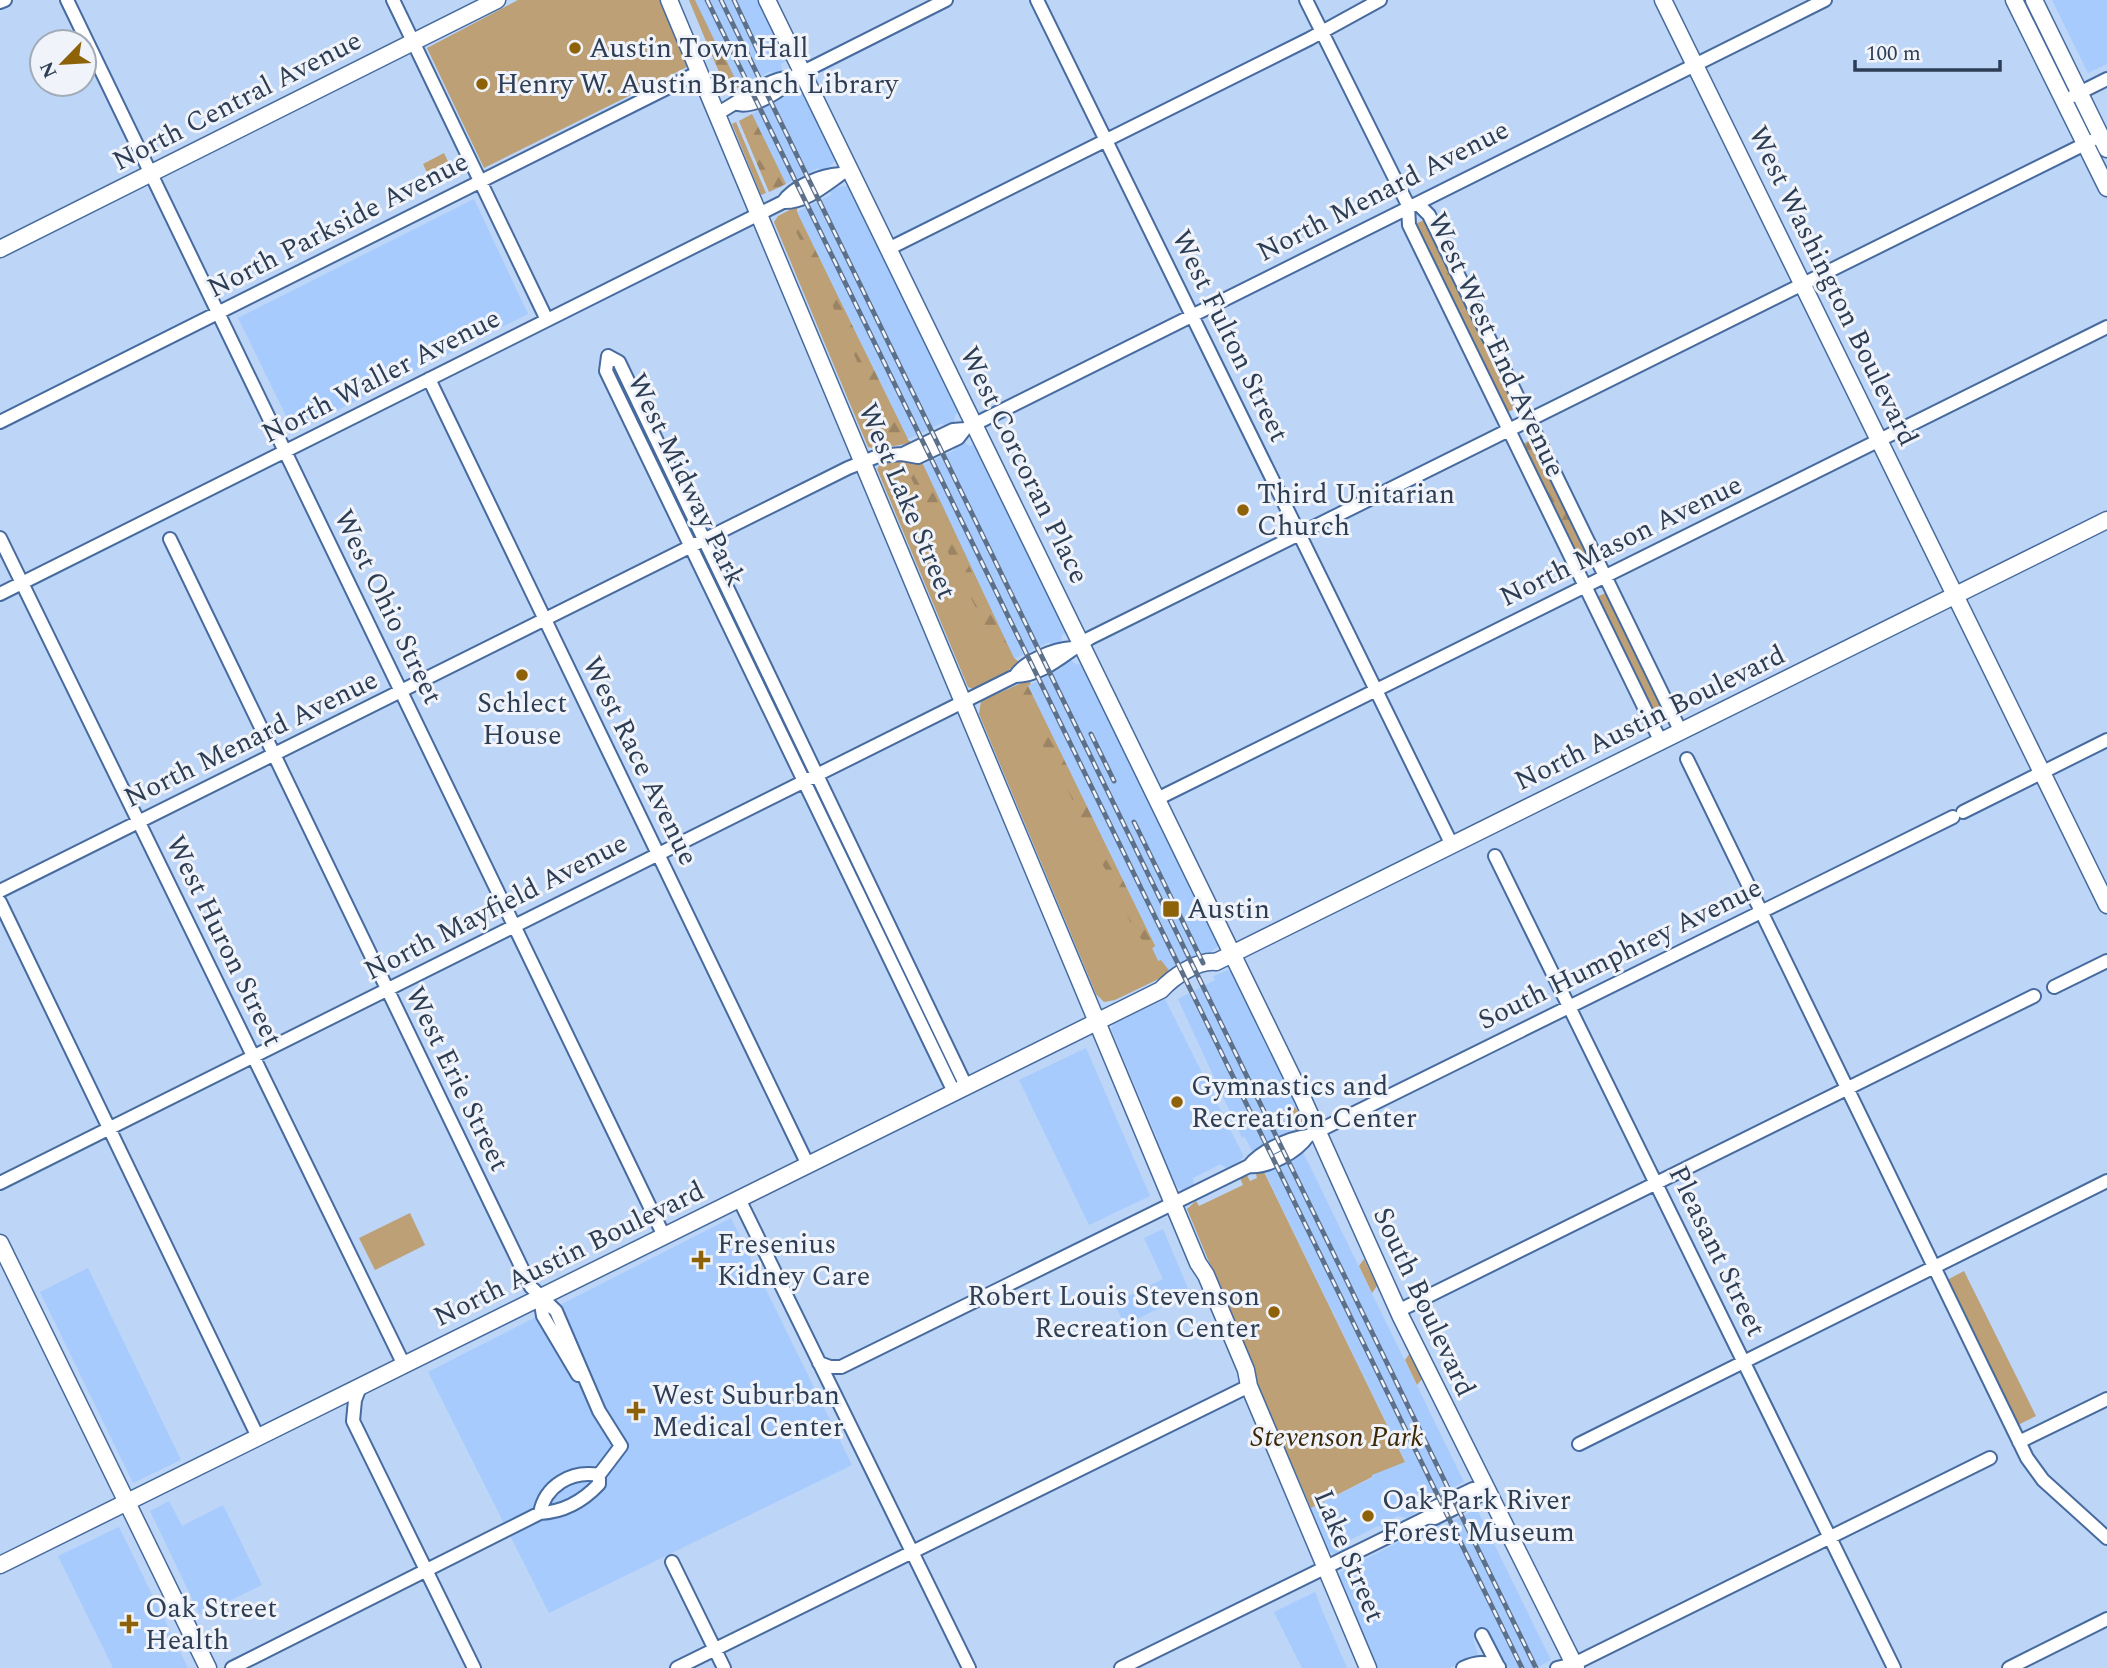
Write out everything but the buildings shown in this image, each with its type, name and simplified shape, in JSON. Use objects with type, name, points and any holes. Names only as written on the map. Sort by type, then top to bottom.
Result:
[{"type":"street","name":"West Ohio Street","points":[[67,0],[664,1236]]},
{"type":"street","points":[[393,0],[547,320]]},
{"type":"street","name":"North Central Avenue","points":[[0,249],[497,0]]},
{"type":"street","name":"West Lake Street","points":[[669,0],[1096,1022]]},
{"type":"street","name":"West Corcoran Place","points":[[767,0],[798,75],[845,172],[888,249],[969,426],[1232,954]]},
{"type":"street","points":[[716,114],[737,104],[746,106],[785,87],[798,75],[946,0]]},
{"type":"street","name":"West Fulton Street","points":[[1037,0],[1452,845]]},
{"type":"street","points":[[1306,0],[1408,205]]},
{"type":"street","points":[[888,249],[1380,0]]},
{"type":"street","name":"West Washington Boulevard","points":[[1663,0],[2107,905]]},
{"type":"street","name":"North Menard Avenue","points":[[0,891],[862,462],[878,456],[902,454],[918,457],[958,438],[969,426],[1408,205],[1825,0]]},
{"type":"street","points":[[2014,0],[2107,188]]},
{"type":"street","points":[[2034,0],[2104,142]]},
{"type":"street","name":"North Parkside Avenue","points":[[0,422],[699,72]]},
{"type":"street","points":[[2064,100],[2107,79]]},
{"type":"street","name":"North Mayfield Avenue","points":[[0,1183],[962,703],[1015,676],[1021,668],[1061,649],[1077,646],[2085,144],[2104,142]]},
{"type":"street","name":"North Waller Avenue","points":[[0,594],[758,214],[783,202],[793,202],[832,183],[845,172]]},
{"type":"street","name":"West West End Avenue","points":[[1661,742],[1409,226],[1408,205],[1419,205],[1429,215],[1681,732]]},
{"type":"street","name":"North Mason Avenue","points":[[1157,799],[2107,327]]},
{"type":"street","name":"West Midway Park","points":[[608,356],[619,362],[705,541],[817,775],[960,1089],[804,781],[606,371],[608,356]]},
{"type":"street","name":"West Race Avenue","points":[[429,379],[808,1165]]},
{"type":"street","points":[[633,427],[647,421]]},
{"type":"street","name":"North Austin Boulevard","points":[[0,1565],[1161,990],[1176,988],[1212,970],[1216,962],[2107,520]]},
{"type":"street","name":"West Huron Street","points":[[0,538],[404,1365]]},
{"type":"street","name":"West Erie Street","points":[[170,539],[531,1287],[540,1298],[542,1316],[621,1447],[599,1475]]},
{"type":"street","name":"South Humphrey Avenue","points":[[819,1363],[841,1367],[1249,1166],[1255,1158],[1297,1137],[1313,1134],[2107,740]]},
{"type":"street","points":[[1687,758],[2019,1442],[2043,1480],[2107,1538]]},
{"type":"street","name":"Pleasant Street","points":[[1495,856],[1894,1668]]},
{"type":"street","points":[[0,902],[258,1437]]},
{"type":"street","name":"South Boulevard","points":[[1232,954],[1313,1134],[1573,1666]]},
{"type":"street","points":[[2054,987],[2107,961]]},
{"type":"street","points":[[1398,1311],[2034,996]]},
{"type":"street","name":"Lake Street","points":[[1096,1022],[1198,1263],[1198,1279],[1237,1374],[1249,1386],[1367,1668]]},
{"type":"street","points":[[1579,1444],[2107,1181]]},
{"type":"street","points":[[739,1199],[969,1668]]},
{"type":"street","points":[[0,1243],[208,1668]]},
{"type":"street","points":[[677,1668],[1249,1386]]},
{"type":"street","points":[[360,1387],[355,1400],[353,1421],[474,1668]]},
{"type":"street","points":[[2019,1442],[2107,1399]]},
{"type":"street","points":[[1557,1668],[1573,1666],[1990,1458]]},
{"type":"street","points":[[232,1668],[540,1513],[557,1513],[599,1484],[599,1475],[582,1475],[550,1488],[543,1498],[540,1513]]},
{"type":"street","points":[[1121,1668],[1428,1517],[1435,1518],[1477,1497],[1485,1488]]},
{"type":"street","points":[[672,1562],[724,1668]]},
{"type":"street","points":[[2008,1668],[2107,1619]]},
{"type":"street","points":[[1482,1635],[1499,1668]]},
{"type":"street","points":[[1463,1668],[1473,1663],[1488,1662],[1499,1668]]},
{"type":"shaded area","points":[[689,0],[761,0],[788,60],[781,64],[782,71],[774,76],[771,71],[728,92]]},
{"type":"shaded area","points":[[2052,0],[2107,0],[2107,64],[2088,73]]},
{"type":"shaded area","points":[[804,90],[837,159],[826,170],[821,172],[818,168],[769,192],[739,121],[784,98],[782,93]]},
{"type":"shaded area","points":[[850,185],[961,411],[955,415],[954,422],[945,427],[942,423],[908,439],[797,212],[831,195],[830,190]]},
{"type":"shaded area","points":[[474,199],[528,314],[294,432],[238,318]]},
{"type":"shaded area","points":[[962,441],[970,446],[976,443],[1068,632],[1062,635],[1061,642],[1052,646],[1049,642],[1014,659],[921,466],[955,450],[954,445]]},
{"type":"shaded area","points":[[1070,660],[1077,665],[1083,662],[1220,945],[1204,957],[1202,954],[1167,971],[1158,961],[1152,948],[1155,946],[1028,686],[1062,668],[1061,664]]},
{"type":"shaded area","points":[[1228,970],[1234,973],[1306,1123],[1302,1132],[1291,1137],[1289,1133],[1252,1151],[1245,1137],[1242,1138],[1178,999],[1215,980],[1213,976]]},
{"type":"shaded area","points":[[1165,999],[1244,1157],[1227,1169],[1221,1164],[1193,1178],[1194,1186],[1184,1191],[1178,1188],[1163,1160],[1156,1144],[1157,1138],[1111,1029],[1114,1024]]},
{"type":"shaded area","points":[[1086,1048],[1150,1196],[1089,1225],[1019,1080]]},
{"type":"shaded area","points":[[1303,1152],[1464,1482],[1429,1499],[1430,1504],[1407,1518],[1398,1516],[1392,1519],[1398,1524],[1389,1528],[1378,1526],[1344,1543],[1349,1549],[1333,1554],[1326,1548],[1311,1508],[1372,1478],[1371,1475],[1405,1461],[1264,1171]]},
{"type":"shaded area","name":"West Suburban Medical Center","points":[[731,1218],[852,1465],[549,1613],[428,1372]]},
{"type":"shaded area","points":[[1163,1229],[1190,1293],[1125,1325],[1114,1303],[1163,1279],[1144,1238]]},
{"type":"shaded area","points":[[88,1268],[181,1460],[133,1483],[40,1292]]},
{"type":"shaded area","points":[[169,1501],[182,1526],[223,1505],[262,1585],[200,1615],[150,1511]]},
{"type":"shaded area","points":[[1477,1509],[1551,1660],[1536,1668],[1506,1668],[1487,1631],[1473,1638],[1478,1654],[1450,1668],[1378,1668],[1339,1579],[1340,1572],[1439,1522],[1442,1526]]},
{"type":"shaded area","points":[[119,1527],[188,1668],[113,1668],[58,1556]]},
{"type":"shaded area","points":[[1315,1592],[1347,1668],[1302,1668],[1274,1612]]},
{"type":"green space","points":[[518,0],[660,0],[687,67],[484,168],[427,48]]},
{"type":"green space","points":[[689,0],[695,0],[721,54],[713,58]]},
{"type":"green space","points":[[723,53],[739,87],[728,92],[713,58]]},
{"type":"green space","points":[[752,114],[786,184],[769,192],[739,121]]},
{"type":"green space","points":[[736,122],[766,193],[761,195],[732,124]]},
{"type":"green space","points":[[444,153],[452,170],[431,181],[423,164]]},
{"type":"green space","points":[[797,206],[797,212],[907,439],[912,443],[875,449],[868,447],[774,222],[778,216]]},
{"type":"green space","points":[[797,212],[908,439],[893,443],[827,293],[788,216]]},
{"type":"green space","points":[[1424,220],[1445,262],[1433,267],[1413,225]]},
{"type":"green space","points":[[1445,262],[1467,308],[1456,314],[1433,267]]},
{"type":"green space","points":[[1467,308],[1516,408],[1504,414],[1456,314]]},
{"type":"green space","points":[[1531,440],[1593,566],[1582,572],[1520,445]]},
{"type":"green space","points":[[921,460],[1014,658],[1019,662],[1004,674],[973,689],[968,687],[877,469],[881,463]]},
{"type":"green space","points":[[921,466],[1014,659],[1007,659],[997,650],[911,478],[910,472]]},
{"type":"green space","points":[[1606,593],[1668,719],[1657,725],[1594,598]]},
{"type":"green space","points":[[1028,680],[1031,684],[1028,686],[1155,946],[1152,948],[1158,961],[1161,960],[1171,973],[1115,1000],[1104,1002],[1096,994],[979,714],[981,701]]},
{"type":"green space","points":[[1028,686],[1155,946],[1152,948],[1158,961],[1145,957],[1142,940],[1132,927],[1116,886],[1102,864],[1055,762],[1043,746],[1022,696]]},
{"type":"green space","points":[[1295,1107],[1304,1121],[1302,1127],[1296,1130],[1289,1117]]},
{"type":"green space","name":"Stevenson Park","points":[[1266,1170],[1264,1172],[1405,1462],[1372,1475],[1311,1508],[1250,1368],[1249,1358],[1187,1209],[1196,1201],[1199,1206],[1243,1185],[1240,1178],[1247,1175],[1250,1181],[1257,1178],[1255,1171]]},
{"type":"green space","points":[[410,1213],[425,1245],[375,1270],[359,1238]]},
{"type":"green space","points":[[1364,1259],[1377,1286],[1372,1293],[1359,1266]]},
{"type":"green space","points":[[1964,1271],[2036,1416],[2018,1425],[1947,1280]]},
{"type":"green space","points":[[1410,1353],[1422,1379],[1417,1385],[1405,1360]]},
{"type":"railway","points":[[707,0],[1522,1668]]},
{"type":"railway","points":[[721,0],[1536,1668]]},
{"type":"railway","points":[[734,0],[758,51]]},
{"type":"railway","points":[[1091,734],[1114,781]]},
{"type":"railway","points":[[1134,822],[1203,963]]},
{"type":"place","name":"Austin Town Hall","points":[[575,48]]},
{"type":"place","name":"Henry W. Austin Branch Library","points":[[482,84]]},
{"type":"place","name":"Third Unitarian Church","points":[[1243,510]]},
{"type":"place","name":"Schlect House","points":[[522,675]]},
{"type":"place","name":"Austin","points":[[1171,909]]},
{"type":"place","name":"Gymnastics and Recreation Center","points":[[1177,1102]]},
{"type":"place","name":"Fresenius Kidney Care","points":[[701,1260]]},
{"type":"place","name":"Robert Louis Stevenson Recreation Center","points":[[1274,1312]]},
{"type":"place","name":"West Suburban Medical Center","points":[[636,1411]]},
{"type":"place","name":"Oak Park River Forest Museum","points":[[1368,1516]]},
{"type":"place","name":"Oak Street Health","points":[[129,1624]]}]
